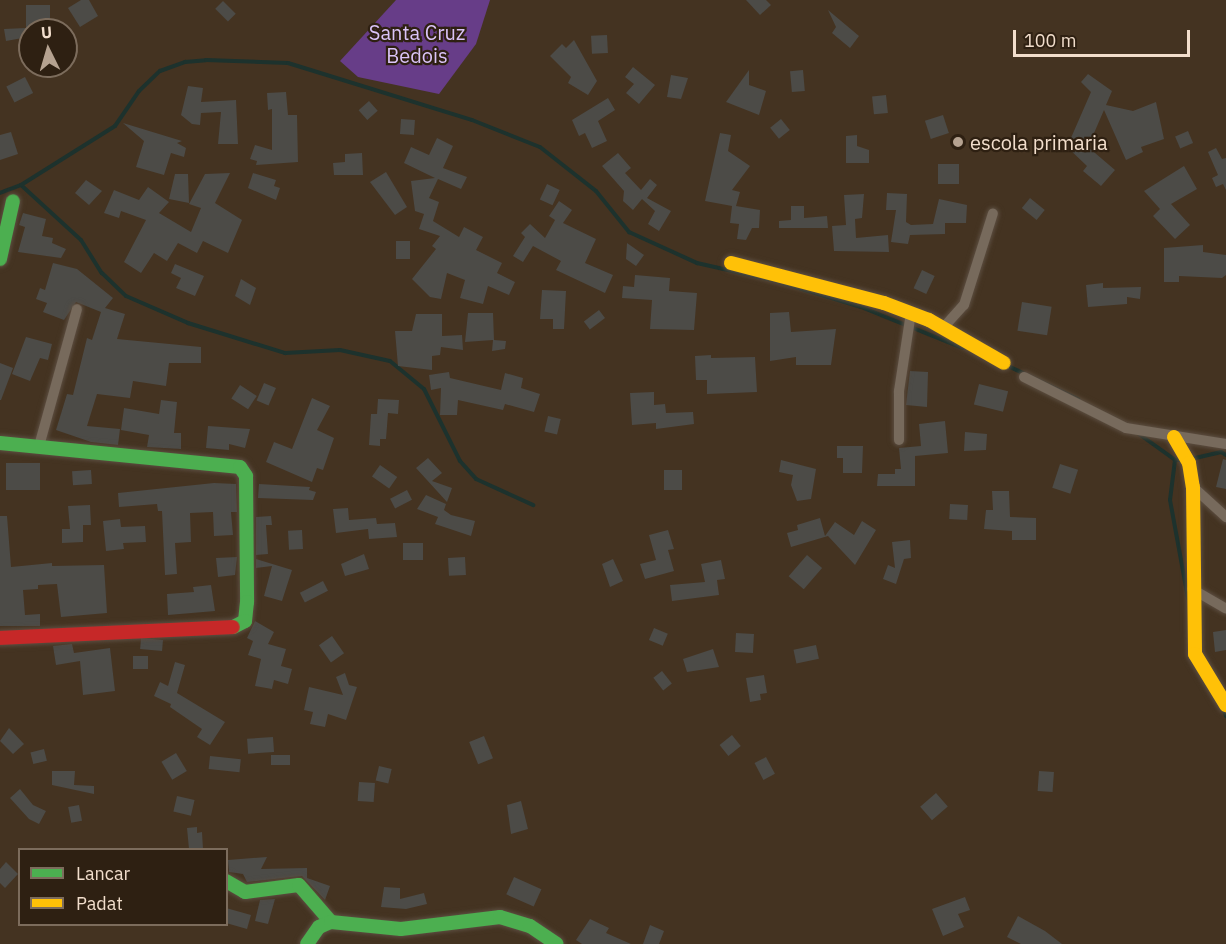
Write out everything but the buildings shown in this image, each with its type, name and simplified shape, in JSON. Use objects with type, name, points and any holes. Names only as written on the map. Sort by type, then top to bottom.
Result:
[{"type":"street","points":[[0,259],[13,201]]},
{"type":"street","points":[[943,328],[964,305],[993,213]]},
{"type":"street","points":[[731,263],[792,276],[911,313],[943,328],[1004,363]]},
{"type":"street","points":[[39,446],[77,309]]},
{"type":"street","points":[[899,440],[899,391],[911,313]]},
{"type":"street","points":[[1024,377],[1113,424],[1174,437],[1226,444]]},
{"type":"street","points":[[1174,437],[1190,463],[1194,487],[1192,589],[1195,654],[1226,705]]},
{"type":"street","points":[[0,442],[240,467],[246,476],[247,614],[242,625],[228,628],[0,638]]},
{"type":"street","points":[[1194,487],[1226,517]]},
{"type":"street","points":[[1192,589],[1226,609]]},
{"type":"street","points":[[228,882],[245,892],[299,885],[331,922]]},
{"type":"street","points":[[307,944],[319,927],[331,922],[401,929],[500,917],[530,926],[557,944]]},
{"type":"green space","name":"Santa Cruz Bedois","points":[[396,0],[490,0],[476,44],[439,94],[358,77],[340,61]]},
{"type":"waterway","points":[[0,193],[21,185],[115,126],[139,91],[160,71],[185,62],[206,60],[288,63],[472,120],[540,147],[596,191],[629,232],[697,263],[776,281],[861,307],[963,348]]},
{"type":"waterway","points":[[21,185],[81,240],[102,273],[126,296],[188,323],[285,353],[340,350],[390,361],[424,389],[460,461],[476,479],[533,505]]},
{"type":"waterway","points":[[1006,365],[1078,399]]},
{"type":"waterway","points":[[1139,434],[1175,460],[1183,460]]},
{"type":"waterway","points":[[1191,459],[1221,452],[1226,455]]},
{"type":"waterway","points":[[1175,460],[1170,500],[1188,598]]},
{"type":"waterway","points":[[1223,708],[1226,716]]},
{"type":"traffic: fast","points":[[0,259],[13,201]]},
{"type":"traffic: fast","points":[[0,443],[240,467],[246,476],[247,602],[245,621],[233,627]]},
{"type":"traffic: fast","points":[[228,882],[245,892],[299,885],[331,922]]},
{"type":"traffic: fast","points":[[307,944],[319,927],[331,922],[401,929],[500,917],[530,926],[557,944]]},
{"type":"traffic: slow","points":[[731,263],[884,303],[929,320],[1004,363]]},
{"type":"traffic: slow","points":[[1174,437],[1189,463],[1193,487],[1195,654],[1226,705]]},
{"type":"traffic: jam","points":[[0,638],[233,627]]},
{"type":"place","name":"escola primaria","points":[[958,142]]}]
